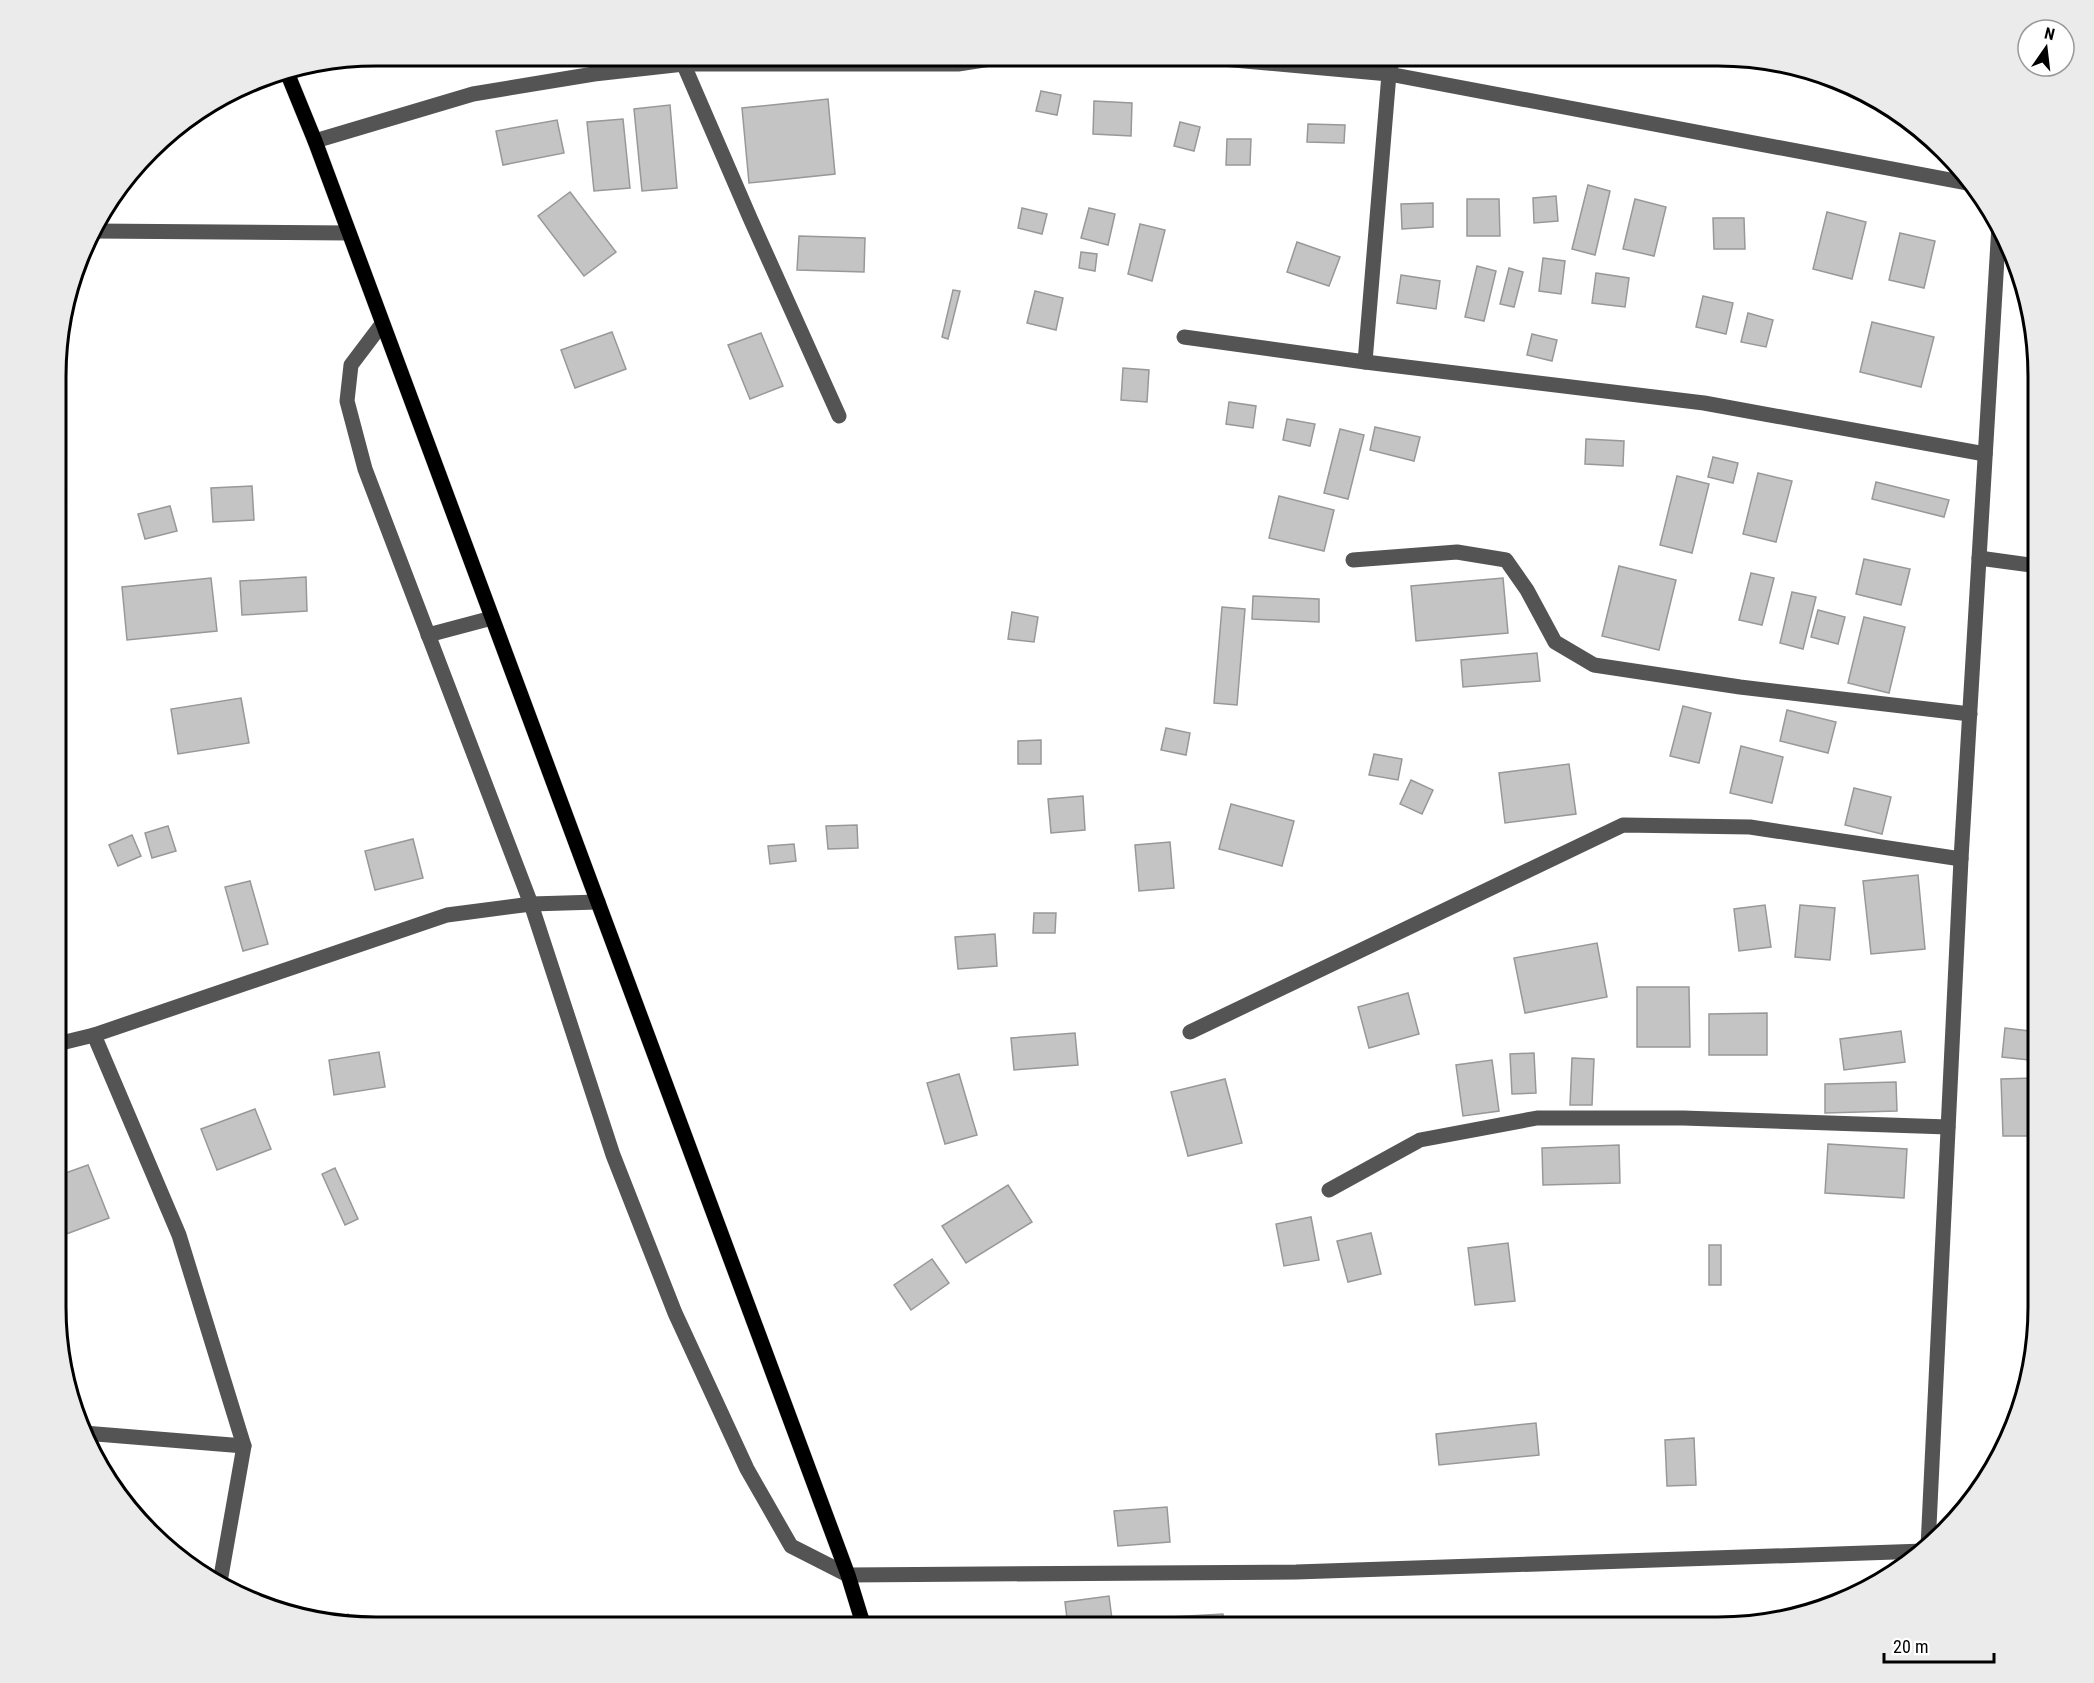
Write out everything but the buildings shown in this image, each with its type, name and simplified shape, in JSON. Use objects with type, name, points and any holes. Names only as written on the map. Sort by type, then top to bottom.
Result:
[{"type":"main road","points":[[290,79],[315,141],[848,1575],[861,1617]]},
{"type":"street","points":[[315,141],[473,94],[644,66]]},
{"type":"street","points":[[685,66],[839,416]]},
{"type":"street","points":[[1300,66],[1389,74],[1959,182]]},
{"type":"street","points":[[1365,362],[1391,66]]},
{"type":"street","points":[[102,231],[349,233]]},
{"type":"street","points":[[1929,1534],[1961,859],[1998,243]]},
{"type":"street","points":[[382,324],[351,365],[347,400],[365,469],[531,904],[613,1155],[675,1313],[747,1469],[791,1546],[848,1575],[1296,1572],[1909,1552]]},
{"type":"street","points":[[1184,337],[1365,362],[1704,403],[1985,454]]},
{"type":"street","points":[[1353,560],[1457,552],[1506,560],[1527,590],[1555,642],[1594,665],[1740,687],[1970,714]]},
{"type":"street","points":[[1979,558],[2028,565]]},
{"type":"street","points":[[428,635],[492,618]]},
{"type":"street","points":[[1190,1032],[1623,825],[1750,827],[1961,859]]},
{"type":"street","points":[[66,1042],[94,1035],[447,915],[531,904],[598,902]]},
{"type":"street","points":[[94,1035],[179,1235],[244,1446],[220,1575]]},
{"type":"street","points":[[1329,1190],[1420,1140],[1537,1118],[1683,1118],[1948,1127]]},
{"type":"street","points":[[93,1434],[244,1446]]}]
